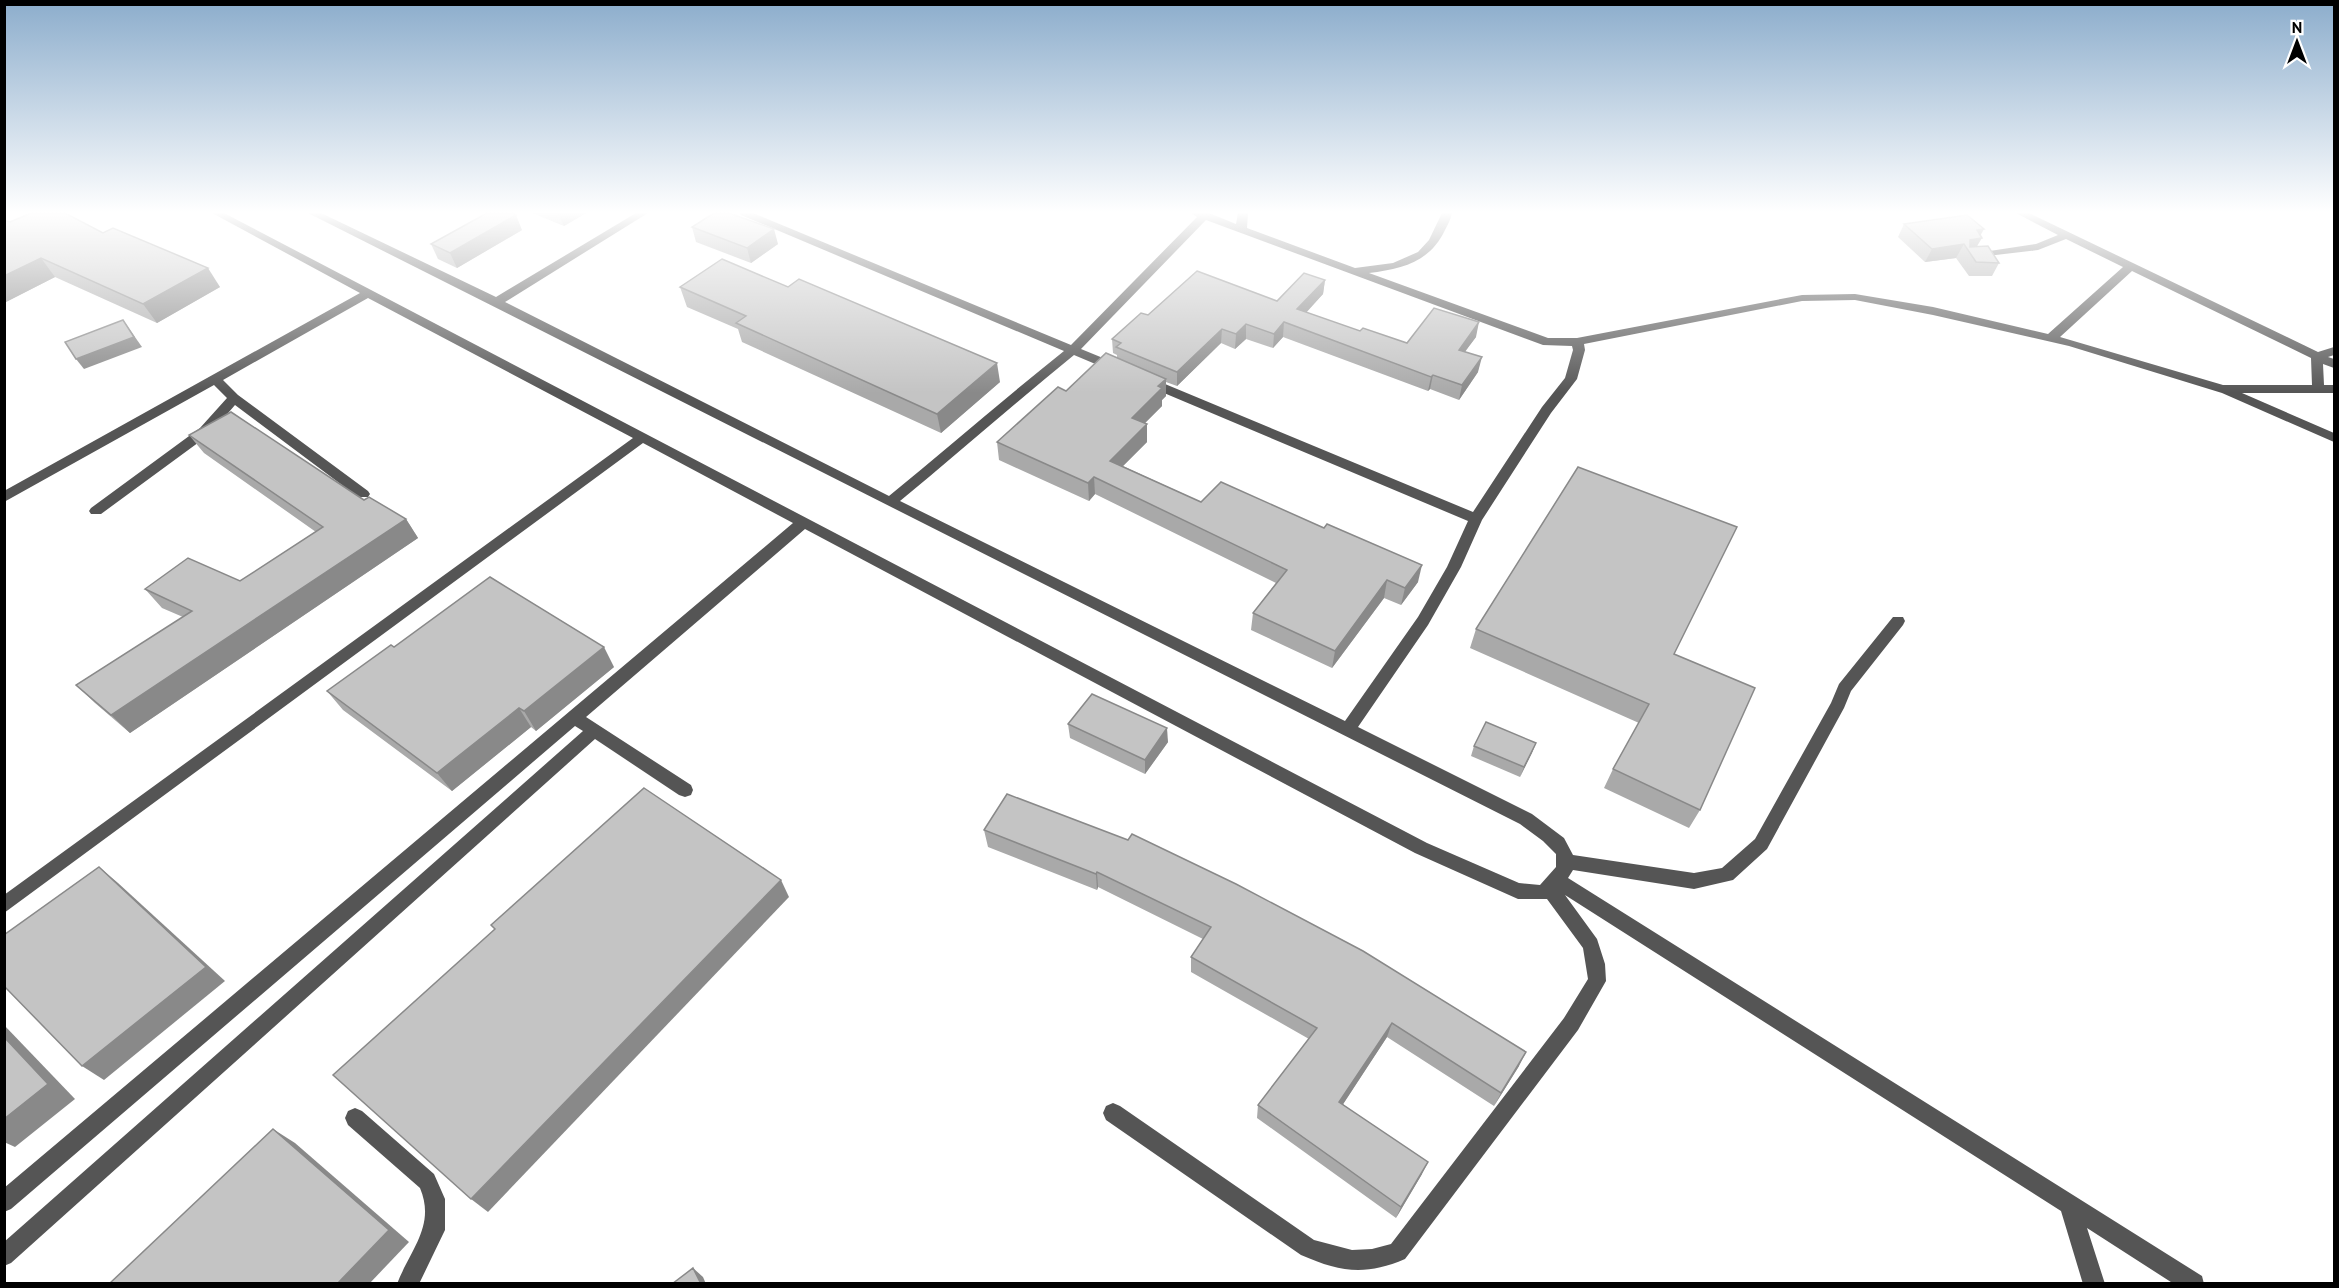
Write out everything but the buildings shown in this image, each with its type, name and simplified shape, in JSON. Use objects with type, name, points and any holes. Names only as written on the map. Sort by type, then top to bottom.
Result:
[{"type":"street","points":[[330,273],[1421,848],[1518,891],[1543,893],[1564,869],[1566,855],[1560,843],[1526,819],[437,273]]},
{"type":"street","points":[[496,302],[544,273]]},
{"type":"street","points":[[889,273],[1476,519]]},
{"type":"street","points":[[890,502],[951,452],[977,427],[1073,350],[1145,273]]},
{"type":"street","points":[[1354,273],[1547,342],[1577,342],[1802,298],[1855,297],[1933,310],[2112,354],[2222,389],[2334,438]]},
{"type":"street","points":[[2052,338],[2123,273]]},
{"type":"street","points":[[2146,273],[2334,364]]},
{"type":"street","points":[[4,497],[368,293]]},
{"type":"street","points":[[1348,729],[1423,621],[1454,567],[1476,519],[1546,410],[1571,379],[1579,350],[1577,342]]},
{"type":"street","points":[[2317,356],[2334,351]]},
{"type":"street","points":[[2317,356],[2318,389]]},
{"type":"street","points":[[215,379],[234,398],[363,494]]},
{"type":"street","points":[[2222,389],[2334,389]]},
{"type":"street","points":[[96,511],[206,431],[234,398]]},
{"type":"street","points":[[4,905],[643,437]]},
{"type":"street","points":[[4,1202],[804,522]]},
{"type":"street","points":[[1566,861],[1694,881],[1726,875],[1761,844],[1838,704],[1844,688],[1898,621]]},
{"type":"street","points":[[575,718],[685,790]]},
{"type":"street","points":[[4,1256],[594,731]]},
{"type":"street","points":[[1113,1113],[1308,1248],[1345,1261],[1372,1261],[1398,1252],[1571,1024],[1597,981],[1596,964],[1591,945],[1553,884]]},
{"type":"street","points":[[1553,884],[2194,1284]]},
{"type":"street","points":[[355,1118],[427,1181],[435,1199],[435,1230],[406,1284]]},
{"type":"street","points":[[2069,1205],[2094,1284]]}]
